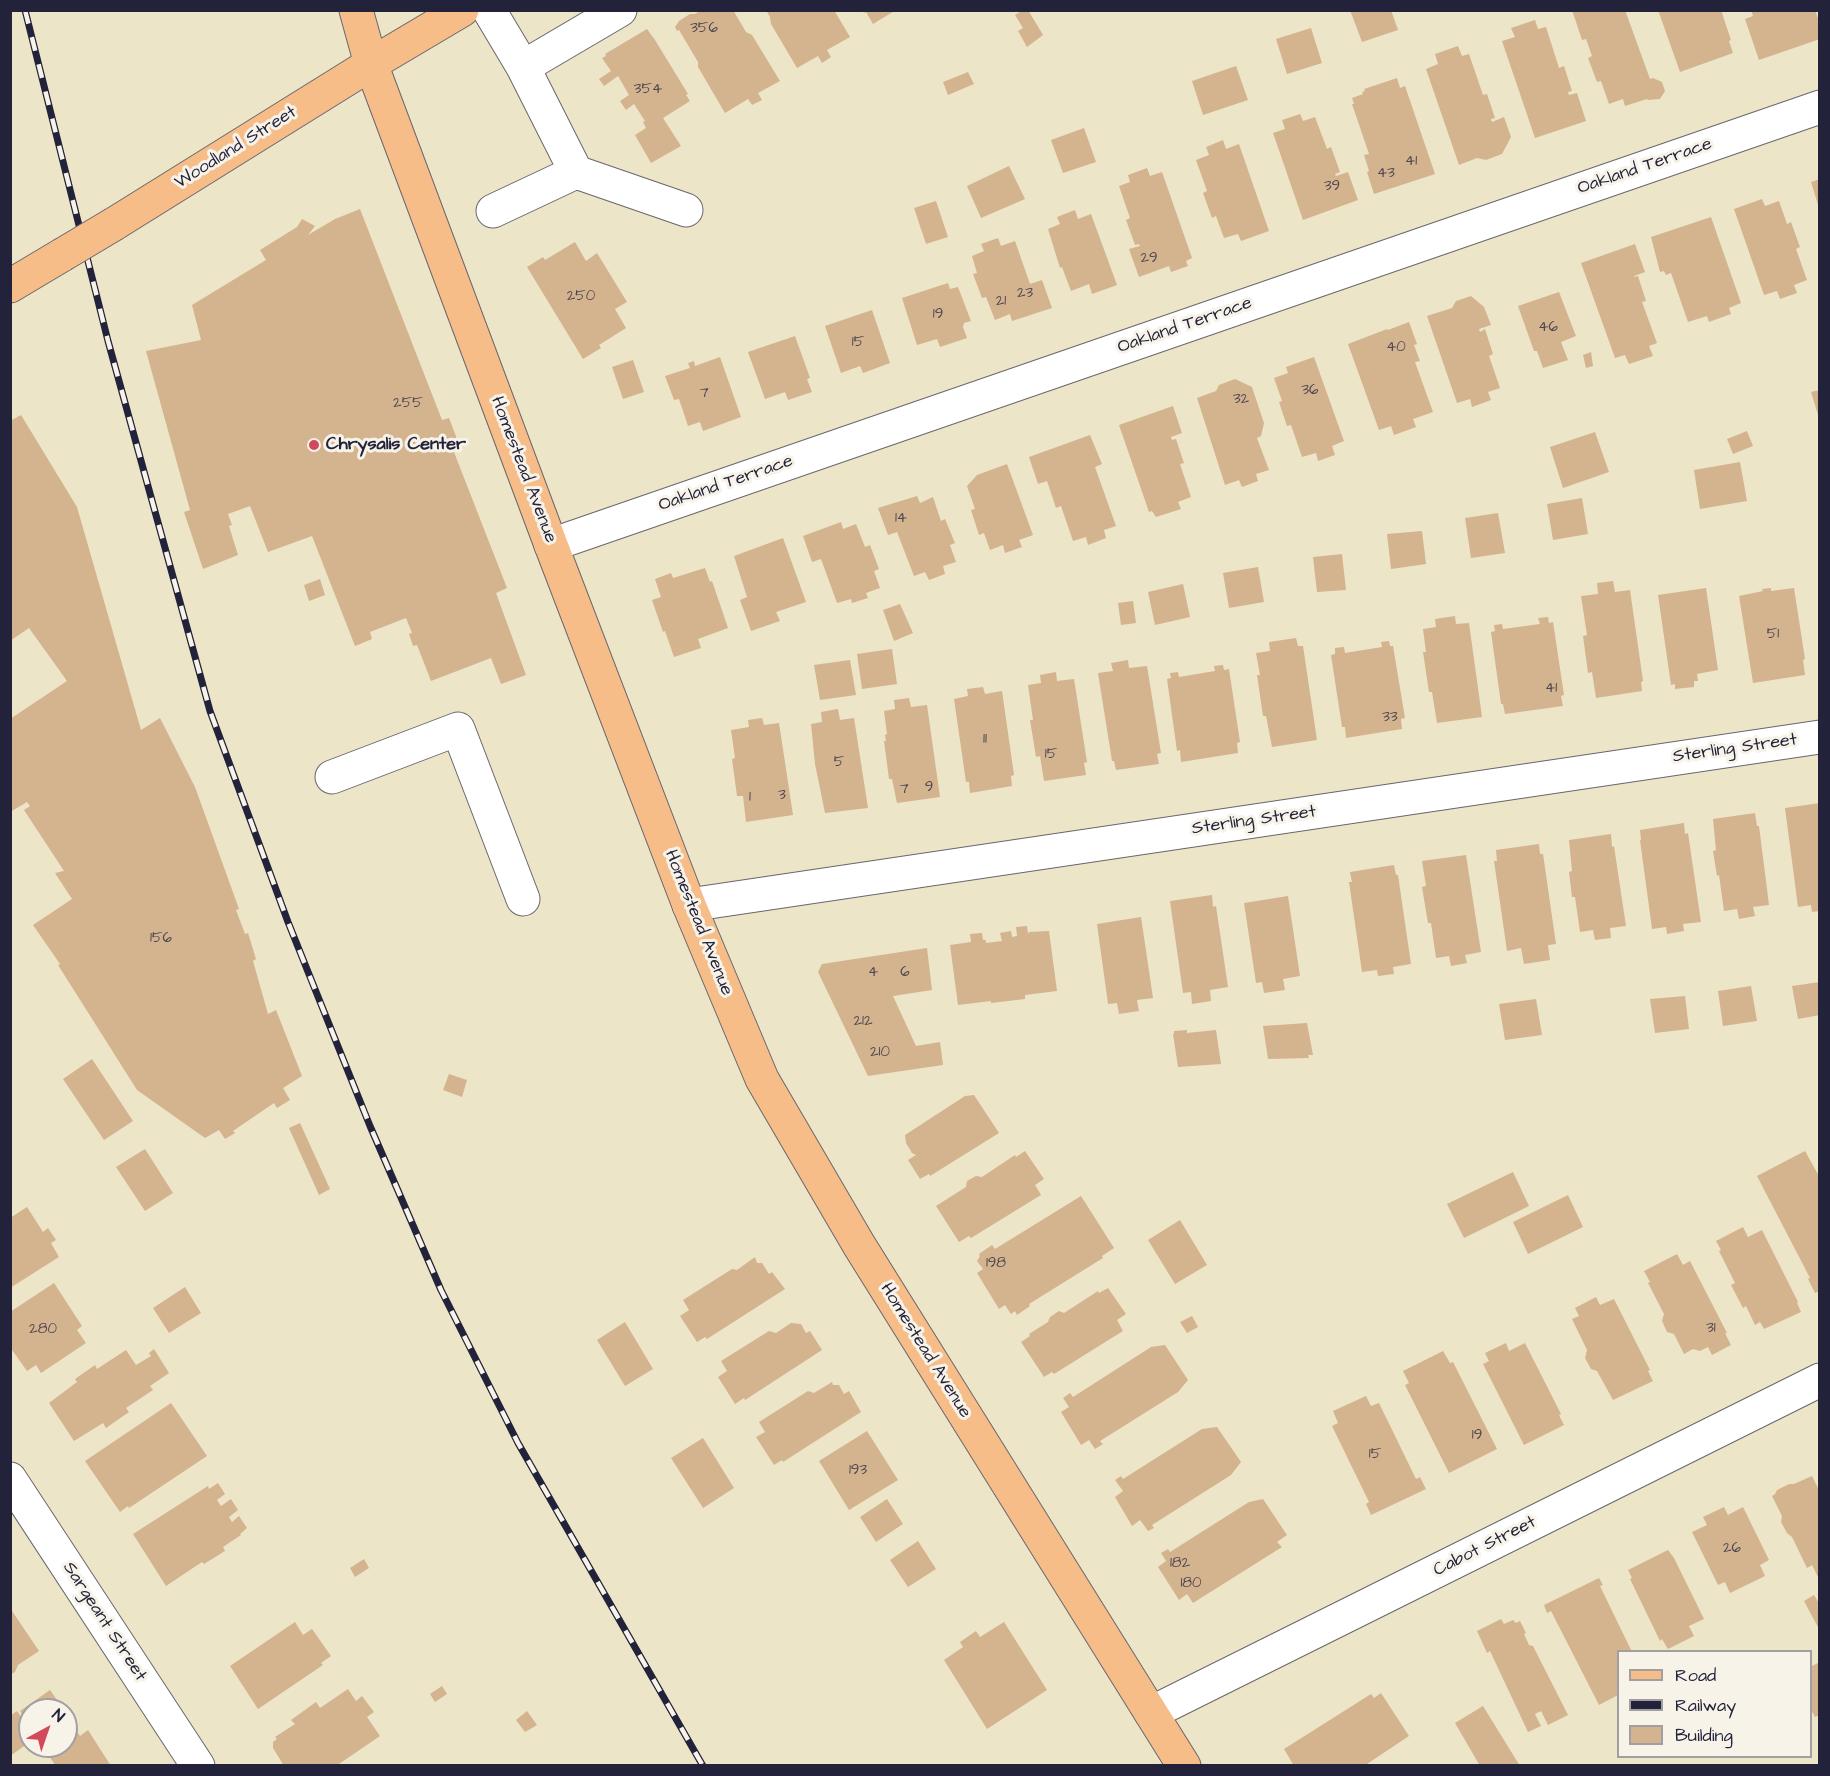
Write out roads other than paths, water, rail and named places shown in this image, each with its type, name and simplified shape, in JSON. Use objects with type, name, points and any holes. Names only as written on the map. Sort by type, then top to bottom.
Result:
[{"type":"main road","name":"Homestead Avenue","points":[[356,10],[371,64],[551,545],[689,905],[753,1059],[768,1089],[859,1245],[1184,1766]]},
{"type":"main road","name":"Woodland Street","points":[[10,286],[462,10]]},
{"type":"street","points":[[489,10],[523,67],[576,172],[686,210]]},
{"type":"street","points":[[523,67],[620,10]]},
{"type":"street","name":"Oakland Terrace","points":[[551,545],[1820,107]]},
{"type":"street","points":[[493,211],[576,172]]},
{"type":"street","points":[[332,777],[458,729],[523,899]]},
{"type":"street","name":"Sterling Street","points":[[689,905],[1820,737]]},
{"type":"street","name":"Cabot Street","points":[[1151,1713],[1820,1380]]},
{"type":"street","name":"Sargeant Street","points":[[10,1479],[198,1766]]},
{"type":"railway","points":[[25,10],[108,341],[210,711],[288,922],[370,1126],[441,1290],[518,1443],[703,1766]]},
{"type":"place","name":"Chrysalis Center","points":[[314,445]]}]
